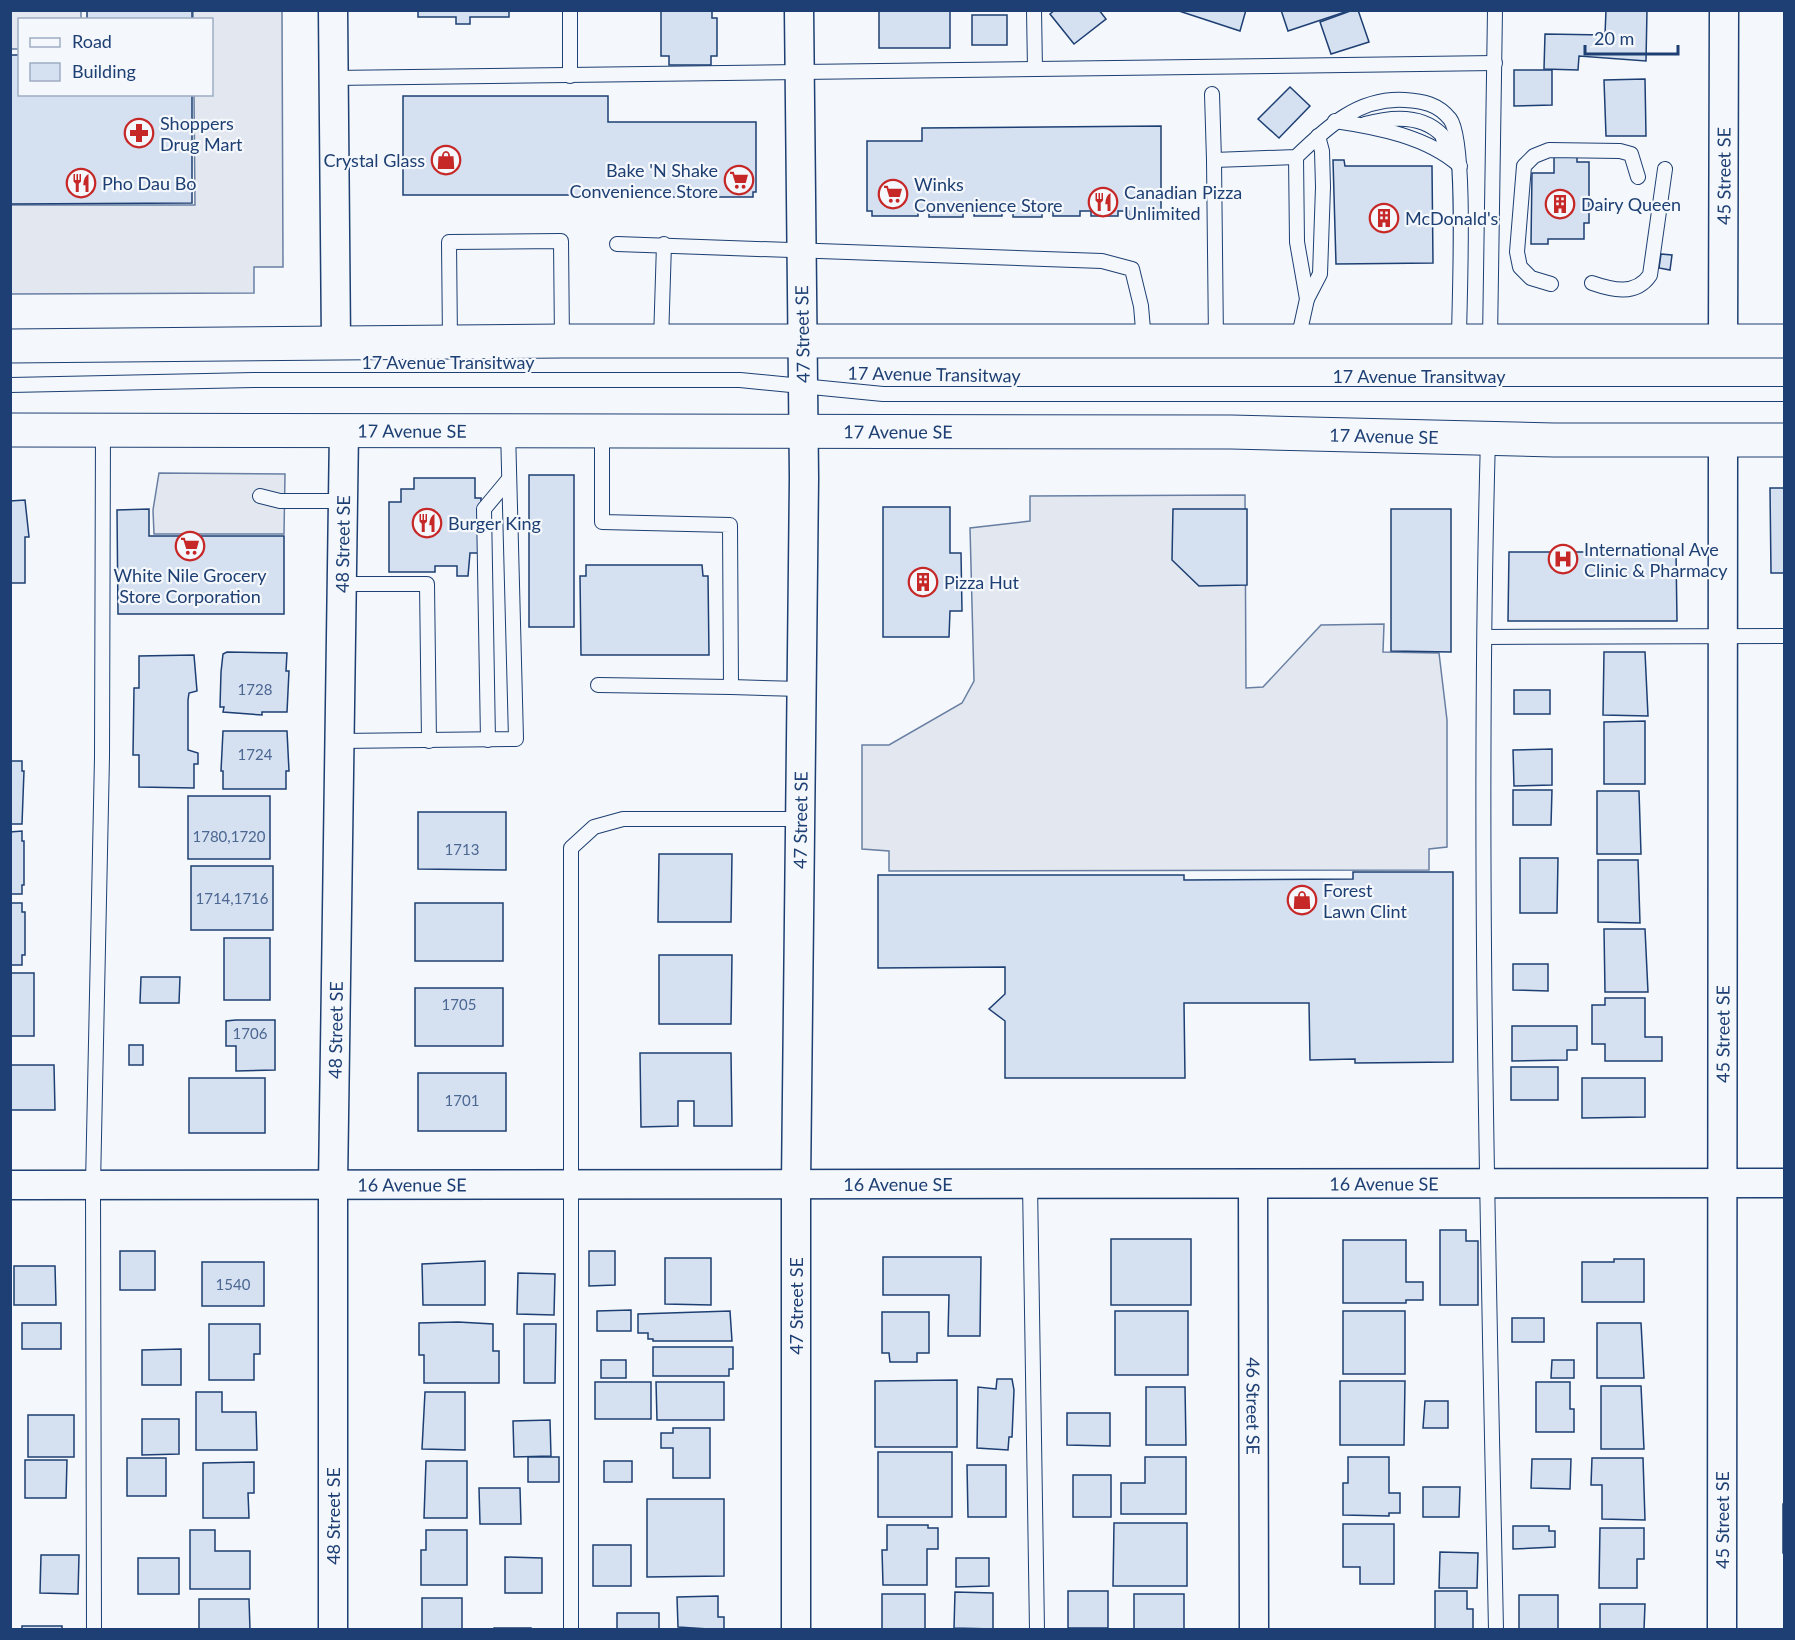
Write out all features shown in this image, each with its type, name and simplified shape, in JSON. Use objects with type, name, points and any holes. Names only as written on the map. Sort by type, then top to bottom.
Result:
[{"type":"main road","points":[[10,346],[450,341],[1785,341]]},
{"type":"main road","name":"17 Avenue SE","points":[[10,430],[1297,432],[1488,438],[1785,440]]},
{"type":"street","points":[[333,10],[336,343]]},
{"type":"street","name":"47 Street SE","points":[[796,1629],[796,1184],[804,432],[799,10]]},
{"type":"street","name":"45 Street SE","points":[[1723,341],[1724,10]]},
{"type":"street","name":"48 Street SE","points":[[333,1629],[333,1185],[344,431]]},
{"type":"street","name":"45 Street SE","points":[[1722,1629],[1723,440]]},
{"type":"street","name":"16 Avenue SE","points":[[10,1185],[1785,1183]]},
{"type":"street","name":"46 Street SE","points":[[1253,1184],[1254,1629]]},
{"type":"lane","points":[[570,10],[570,76]]},
{"type":"lane","points":[[1034,10],[1035,69]]},
{"type":"lane","points":[[1475,340],[1495,63],[1495,10]]},
{"type":"lane","points":[[333,78],[1495,63]]},
{"type":"lane","points":[[1212,93],[1216,341]]},
{"type":"lane","points":[[1214,160],[1296,157],[1335,121],[1376,102],[1424,101],[1437,107],[1451,120],[1457,135],[1475,340]]},
{"type":"lane","points":[[1363,125],[1391,118],[1424,123],[1442,135],[1448,155]]},
{"type":"lane","points":[[1335,121],[1363,125],[1424,144],[1448,155],[1460,166]]},
{"type":"lane","points":[[1298,340],[1308,299],[1320,274],[1323,187],[1322,151],[1318,136]]},
{"type":"lane","points":[[1551,284],[1531,278],[1520,267],[1517,252],[1524,166],[1534,156],[1549,150],[1620,151],[1631,154],[1638,177]]},
{"type":"lane","points":[[1296,157],[1297,242],[1308,299]]},
{"type":"lane","points":[[1592,283],[1613,290],[1644,285],[1650,275],[1665,169]]},
{"type":"lane","points":[[450,341],[449,242],[561,241],[562,341]]},
{"type":"lane","points":[[617,244],[1102,261],[1132,269],[1142,306],[1144,341]]},
{"type":"lane","points":[[661,341],[664,244]]},
{"type":"lane","name":"17 Avenue Transitway","points":[[10,385],[254,380],[740,380],[882,394],[1785,394]]},
{"type":"lane","points":[[94,1629],[93,1185],[102,757],[103,430]]},
{"type":"lane","points":[[340,741],[516,739],[508,430]]},
{"type":"lane","points":[[602,430],[602,522],[730,525],[731,687]]},
{"type":"lane","points":[[1488,438],[1485,637],[1486,1184],[1496,1629]]},
{"type":"lane","points":[[488,740],[484,509],[509,480]]},
{"type":"lane","points":[[260,496],[280,501],[344,501]]},
{"type":"lane","points":[[343,584],[427,584],[429,741]]},
{"type":"lane","points":[[1485,637],[1785,636]]},
{"type":"lane","points":[[598,685],[801,689]]},
{"type":"lane","points":[[570,1629],[571,848],[594,827],[623,819],[800,819]]},
{"type":"lane","points":[[1030,1184],[1037,1629]]},
{"type":"shaded area","points":[[10,11],[81,11],[81,18],[18,18],[18,49],[11,49]]},
{"type":"shaded area","points":[[193,11],[282,11],[283,267],[254,267],[254,293],[11,294],[11,205],[195,205],[194,96],[213,96],[213,18],[193,18]]},
{"type":"shaded area","points":[[159,473],[285,474],[284,534],[154,534],[153,510]]},
{"type":"shaded area","points":[[1245,495],[1246,688],[1263,687],[1321,625],[1384,624],[1383,652],[1439,653],[1447,720],[1447,847],[1429,849],[1429,870],[889,871],[889,851],[862,849],[862,745],[889,745],[962,703],[974,681],[970,528],[1030,521],[1030,496]]},
{"type":"building","points":[[87,10],[192,10],[192,18],[87,18]]},
{"type":"building","points":[[418,10],[509,10],[509,17],[470,17],[470,24],[456,24],[456,17],[418,17]]},
{"type":"building","points":[[661,10],[712,10],[712,18],[717,18],[717,56],[711,56],[711,65],[669,65],[669,56],[661,56]]},
{"type":"building","points":[[879,10],[950,10],[950,48],[879,48]]},
{"type":"building","points":[[1055,10],[1099,10],[1106,19],[1074,44],[1050,14]]},
{"type":"building","points":[[1176,10],[1246,10],[1240,31]]},
{"type":"building","points":[[1281,10],[1351,10],[1288,31]]},
{"type":"building","points":[[1358,10],[1369,42],[1331,54],[1320,22]]},
{"type":"building","points":[[1606,10],[1647,10],[1646,61],[1579,56],[1578,70],[1544,69],[1545,34],[1605,35]]},
{"type":"building","points":[[972,15],[1007,15],[1007,45],[972,45]]},
{"type":"building","points":[[10,55],[18,55],[18,96],[192,96],[192,203],[10,204]]},
{"type":"building","points":[[1514,70],[1552,70],[1552,105],[1514,106]]},
{"type":"building","points":[[1645,79],[1646,136],[1606,136],[1604,80]]},
{"type":"building","points":[[1290,87],[1310,106],[1279,138],[1258,119]]},
{"type":"building","points":[[403,96],[608,96],[608,122],[756,122],[756,192],[753,192],[753,197],[613,197],[613,192],[608,192],[608,195],[403,195]]},
{"type":"building","points":[[1161,126],[1161,210],[1156,210],[1156,216],[1129,217],[1129,211],[1118,211],[1118,216],[1091,216],[1091,211],[1080,211],[1080,216],[1053,216],[1053,211],[1042,212],[1042,217],[1013,217],[1013,211],[1002,211],[1002,216],[974,216],[974,211],[963,211],[963,217],[929,217],[929,211],[918,211],[918,216],[872,216],[872,211],[867,211],[867,141],[922,141],[922,128]]},
{"type":"building","name":"Dairy Queen","points":[[1554,157],[1577,157],[1577,162],[1589,162],[1589,223],[1584,223],[1584,239],[1548,239],[1548,244],[1531,244],[1532,173],[1554,173]]},
{"type":"building","name":"McDonald's","points":[[1333,160],[1344,160],[1345,166],[1432,166],[1433,263],[1336,264]]},
{"type":"building","points":[[1661,254],[1672,255],[1670,270],[1659,268]]},
{"type":"building","points":[[529,475],[574,475],[574,627],[529,627]]},
{"type":"building","points":[[414,478],[475,478],[475,498],[481,498],[481,553],[470,553],[468,576],[457,576],[457,566],[435,566],[435,572],[389,572],[389,502],[401,502],[401,489],[414,489]]},
{"type":"building","points":[[1770,488],[1784,488],[1784,573],[1771,573]]},
{"type":"building","points":[[25,500],[29,537],[25,537],[25,583],[10,583],[10,501]]},
{"type":"building","name":"Pizza Hut","points":[[883,507],[950,507],[950,553],[961,553],[962,611],[950,611],[949,637],[883,637]]},
{"type":"building","points":[[149,509],[149,536],[284,536],[284,614],[118,614],[117,510]]},
{"type":"building","points":[[1173,509],[1247,509],[1247,585],[1199,586],[1172,560]]},
{"type":"building","points":[[1391,509],[1451,509],[1451,652],[1391,651]]},
{"type":"building","points":[[1509,552],[1676,552],[1677,621],[1508,621]]},
{"type":"building","points":[[586,565],[702,565],[703,576],[708,576],[709,655],[581,655],[580,576],[586,576]]},
{"type":"building","points":[[227,652],[287,653],[286,671],[289,671],[287,712],[262,712],[262,715],[223,712],[224,707],[220,707],[221,672],[223,654]]},
{"type":"building","points":[[1604,652],[1645,652],[1648,716],[1603,715]]},
{"type":"building","points":[[194,655],[197,691],[189,693],[188,750],[198,753],[198,764],[194,764],[194,788],[139,787],[139,755],[133,755],[134,688],[139,688],[139,656]]},
{"type":"building","points":[[1514,690],[1550,690],[1550,714],[1514,714]]},
{"type":"building","points":[[1645,721],[1645,784],[1604,784],[1604,722]]},
{"type":"building","points":[[223,731],[287,731],[289,771],[286,771],[286,789],[223,789],[223,771],[221,771]]},
{"type":"building","points":[[1552,749],[1552,785],[1514,786],[1513,750]]},
{"type":"building","points":[[10,761],[22,761],[22,771],[24,771],[22,824],[10,824]]},
{"type":"building","points":[[1513,790],[1552,790],[1551,825],[1513,825]]},
{"type":"building","points":[[1597,791],[1639,791],[1641,854],[1597,854]]},
{"type":"building","points":[[188,796],[270,796],[270,859],[188,859]]},
{"type":"building","points":[[418,812],[506,812],[506,870],[418,869]]},
{"type":"building","points":[[22,831],[24,885],[22,885],[22,894],[10,894],[10,832]]},
{"type":"building","points":[[659,854],[732,854],[731,922],[658,922]]},
{"type":"building","points":[[1520,858],[1558,858],[1557,913],[1520,913]]},
{"type":"building","points":[[1598,860],[1638,860],[1640,923],[1598,922]]},
{"type":"building","points":[[191,866],[273,866],[273,930],[191,930]]},
{"type":"building","points":[[1353,872],[1453,872],[1453,1062],[1355,1063],[1355,1059],[1310,1060],[1309,1003],[1184,1003],[1185,1078],[1005,1078],[1005,1021],[989,1009],[1005,994],[1005,967],[878,968],[878,875],[1184,875],[1184,880],[1353,879]]},
{"type":"building","points":[[10,903],[22,903],[22,912],[25,912],[25,955],[22,955],[22,965],[10,965]]},
{"type":"building","points":[[415,903],[503,903],[503,961],[415,961]]},
{"type":"building","points":[[1604,929],[1645,929],[1648,992],[1605,992]]},
{"type":"building","points":[[224,938],[270,938],[270,1000],[224,1000]]},
{"type":"building","points":[[659,955],[732,955],[731,1024],[659,1024]]},
{"type":"building","points":[[1513,964],[1548,964],[1548,991],[1513,990]]},
{"type":"building","points":[[10,973],[34,973],[34,1036],[10,1036]]},
{"type":"building","points":[[141,977],[180,977],[179,1003],[140,1003]]},
{"type":"building","points":[[415,988],[503,988],[503,1046],[415,1046]]},
{"type":"building","points":[[1605,998],[1645,998],[1645,1037],[1662,1037],[1662,1061],[1605,1061],[1605,1044],[1592,1044],[1592,1005],[1605,1005]]},
{"type":"building","points":[[275,1020],[275,1070],[236,1071],[236,1046],[226,1046],[226,1021]]},
{"type":"building","points":[[1512,1026],[1577,1026],[1577,1050],[1567,1050],[1567,1060],[1512,1061]]},
{"type":"building","points":[[129,1045],[143,1045],[143,1065],[129,1065]]},
{"type":"building","points":[[640,1053],[731,1053],[732,1126],[694,1126],[694,1101],[678,1101],[678,1126],[641,1127]]},
{"type":"building","points":[[10,1065],[54,1065],[55,1110],[10,1110]]},
{"type":"building","points":[[1511,1067],[1558,1067],[1558,1100],[1511,1100]]},
{"type":"building","points":[[418,1073],[506,1073],[506,1131],[418,1131]]},
{"type":"building","points":[[189,1078],[265,1078],[265,1133],[189,1133]]},
{"type":"building","points":[[1582,1078],[1645,1078],[1645,1117],[1582,1118]]},
{"type":"building","points":[[1440,1230],[1466,1230],[1466,1241],[1478,1241],[1478,1305],[1440,1305]]},
{"type":"building","points":[[1111,1239],[1191,1239],[1191,1305],[1111,1305]]},
{"type":"building","points":[[1343,1240],[1406,1240],[1406,1282],[1423,1282],[1423,1300],[1406,1300],[1406,1303],[1343,1303]]},
{"type":"building","points":[[120,1251],[155,1251],[155,1290],[120,1290]]},
{"type":"building","points":[[589,1251],[615,1251],[615,1285],[589,1286]]},
{"type":"building","points":[[883,1257],[981,1257],[980,1336],[948,1336],[949,1295],[883,1295]]},
{"type":"building","points":[[665,1258],[711,1258],[711,1305],[665,1304]]},
{"type":"building","points":[[1614,1259],[1644,1259],[1644,1302],[1582,1302],[1582,1262],[1614,1262]]},
{"type":"building","points":[[485,1261],[485,1305],[423,1305],[422,1264]]},
{"type":"building","points":[[202,1262],[264,1262],[264,1306],[202,1306]]},
{"type":"building","points":[[14,1266],[55,1266],[56,1305],[14,1305]]},
{"type":"building","points":[[518,1273],[555,1274],[554,1315],[517,1314]]},
{"type":"building","points":[[631,1310],[631,1331],[597,1331],[597,1311]]},
{"type":"building","points":[[730,1311],[732,1341],[653,1341],[653,1339],[648,1339],[648,1333],[638,1333],[638,1314]]},
{"type":"building","points":[[1115,1311],[1188,1311],[1188,1375],[1115,1375]]},
{"type":"building","points":[[1343,1311],[1405,1311],[1405,1374],[1343,1374]]},
{"type":"building","points":[[882,1312],[929,1312],[929,1353],[917,1353],[917,1362],[890,1362],[889,1353],[882,1353]]},
{"type":"building","points":[[1512,1318],[1544,1318],[1544,1342],[1512,1342]]},
{"type":"building","points":[[22,1323],[61,1323],[61,1349],[22,1349]]},
{"type":"building","points":[[419,1323],[493,1324],[493,1351],[499,1351],[499,1383],[424,1383],[424,1355],[419,1355]]},
{"type":"building","points":[[1597,1323],[1641,1323],[1644,1378],[1597,1378]]},
{"type":"building","points":[[209,1324],[260,1324],[260,1354],[254,1354],[254,1380],[209,1380]]},
{"type":"building","points":[[524,1324],[556,1324],[555,1383],[524,1383]]},
{"type":"building","points":[[653,1347],[733,1347],[733,1369],[729,1369],[729,1376],[653,1376]]},
{"type":"building","points":[[181,1349],[181,1385],[142,1385],[142,1350]]},
{"type":"building","points":[[601,1360],[626,1360],[626,1378],[601,1378]]},
{"type":"building","points":[[1552,1360],[1574,1360],[1574,1378],[1551,1378]]},
{"type":"building","points":[[997,1379],[1012,1379],[1014,1390],[1012,1437],[1009,1437],[1008,1450],[977,1448],[978,1387],[996,1389]]},
{"type":"building","points":[[957,1380],[957,1447],[875,1447],[875,1381]]},
{"type":"building","points":[[1340,1381],[1405,1381],[1404,1445],[1340,1445]]},
{"type":"building","points":[[595,1382],[651,1382],[651,1419],[595,1419]]},
{"type":"building","points":[[656,1382],[724,1382],[724,1420],[657,1420]]},
{"type":"building","points":[[1536,1382],[1570,1382],[1570,1409],[1574,1409],[1574,1432],[1536,1432]]},
{"type":"building","points":[[1601,1386],[1641,1386],[1644,1449],[1601,1449]]},
{"type":"building","points":[[1146,1387],[1185,1387],[1186,1445],[1146,1445]]},
{"type":"building","points":[[196,1392],[222,1392],[222,1412],[256,1412],[257,1450],[196,1450]]},
{"type":"building","points":[[425,1392],[465,1392],[465,1450],[422,1449]]},
{"type":"building","points":[[1425,1401],[1448,1401],[1448,1428],[1423,1428]]},
{"type":"building","points":[[1067,1413],[1110,1413],[1110,1446],[1067,1445]]},
{"type":"building","points":[[28,1415],[74,1415],[74,1457],[28,1457]]},
{"type":"building","points":[[142,1419],[179,1419],[179,1454],[142,1455]]},
{"type":"building","points":[[550,1420],[551,1456],[514,1457],[513,1421]]},
{"type":"building","points":[[673,1428],[710,1428],[710,1478],[673,1478],[673,1448],[661,1448],[661,1433],[673,1433]]},
{"type":"building","points":[[878,1452],[952,1452],[952,1517],[878,1517]]},
{"type":"building","points":[[528,1457],[559,1457],[559,1482],[528,1482]]},
{"type":"building","points":[[1145,1457],[1186,1457],[1186,1514],[1121,1514],[1121,1483],[1145,1483]]},
{"type":"building","points":[[1348,1457],[1389,1457],[1389,1493],[1400,1493],[1400,1513],[1389,1513],[1389,1516],[1343,1515],[1343,1483],[1348,1483]]},
{"type":"building","points":[[127,1458],[166,1458],[166,1496],[127,1496]]},
{"type":"building","points":[[1592,1458],[1643,1458],[1645,1520],[1602,1519],[1602,1485],[1591,1485]]},
{"type":"building","points":[[1532,1459],[1571,1459],[1570,1489],[1531,1488]]},
{"type":"building","points":[[25,1460],[67,1460],[66,1498],[25,1498]]},
{"type":"building","points":[[426,1461],[467,1461],[467,1518],[424,1518]]},
{"type":"building","points":[[604,1461],[632,1461],[632,1482],[604,1482]]},
{"type":"building","points":[[254,1462],[254,1493],[248,1493],[249,1518],[203,1518],[203,1463]]},
{"type":"building","points":[[967,1465],[1006,1465],[1006,1517],[968,1517]]},
{"type":"building","points":[[1073,1475],[1111,1475],[1111,1517],[1073,1517]]},
{"type":"building","points":[[1423,1487],[1460,1487],[1459,1517],[1423,1517]]},
{"type":"building","points":[[479,1488],[520,1488],[521,1524],[480,1524]]},
{"type":"building","points":[[647,1499],[724,1499],[724,1576],[647,1577]]},
{"type":"building","points":[[1784,1504],[1784,1553],[1783,1553]]},
{"type":"building","points":[[1114,1523],[1187,1523],[1187,1586],[1113,1586]]},
{"type":"building","points":[[1343,1524],[1394,1524],[1394,1584],[1360,1584],[1360,1567],[1343,1567]]},
{"type":"building","points":[[887,1525],[928,1525],[928,1528],[938,1528],[938,1549],[927,1549],[927,1585],[883,1585],[882,1550],[887,1550]]},
{"type":"building","points":[[1513,1526],[1549,1526],[1549,1531],[1555,1531],[1555,1547],[1513,1549]]},
{"type":"building","points":[[1600,1528],[1644,1528],[1644,1559],[1637,1559],[1637,1588],[1599,1588]]},
{"type":"building","points":[[190,1530],[215,1530],[215,1551],[250,1551],[250,1589],[190,1589]]},
{"type":"building","points":[[426,1530],[467,1530],[467,1585],[421,1585],[421,1550],[426,1550]]},
{"type":"building","points":[[593,1545],[631,1545],[631,1586],[593,1586]]},
{"type":"building","points":[[1440,1552],[1478,1553],[1477,1588],[1439,1588]]},
{"type":"building","points":[[41,1555],[79,1555],[78,1594],[40,1593]]},
{"type":"building","points":[[505,1557],[542,1558],[542,1593],[505,1593]]},
{"type":"building","points":[[138,1558],[179,1558],[179,1594],[138,1594]]},
{"type":"building","points":[[956,1558],[989,1558],[989,1586],[956,1587]]},
{"type":"building","points":[[1068,1591],[1108,1591],[1108,1628],[1068,1628]]},
{"type":"building","points":[[1435,1591],[1467,1591],[1467,1609],[1473,1609],[1473,1630],[1435,1630]]},
{"type":"building","points":[[955,1592],[993,1593],[993,1629],[954,1628]]},
{"type":"building","points":[[882,1594],[925,1594],[925,1630],[882,1630]]},
{"type":"building","points":[[1134,1594],[1184,1594],[1184,1630],[1134,1630]]},
{"type":"building","points":[[1519,1595],[1558,1595],[1558,1630],[1519,1630]]},
{"type":"building","points":[[718,1596],[718,1617],[724,1617],[724,1630],[678,1627],[677,1597]]},
{"type":"building","points":[[422,1598],[462,1598],[462,1630],[422,1630]]},
{"type":"building","points":[[199,1599],[249,1599],[250,1630],[199,1630]]},
{"type":"building","points":[[1600,1604],[1645,1604],[1644,1630],[1600,1630]]},
{"type":"building","points":[[617,1613],[659,1613],[659,1630],[617,1630]]},
{"type":"building","points":[[22,1626],[62,1626],[62,1630],[22,1630]]},
{"type":"building","points":[[494,1628],[531,1628],[531,1630],[494,1630]]},
{"type":"place","name":"Shoppers Drug Mart","points":[[139,133]]},
{"type":"place","name":"Crystal Glass","points":[[446,160]]},
{"type":"place","name":"Bake 'N Shake Convenience Store","points":[[739,180]]},
{"type":"place","name":"Pho Dau Bo","points":[[81,183]]},
{"type":"place","name":"Winks Convenience Store","points":[[893,194]]},
{"type":"place","name":"Canadian Pizza Unlimited","points":[[1103,202]]},
{"type":"place","name":"Dairy Queen","points":[[1560,204]]},
{"type":"place","name":"McDonald's","points":[[1384,218]]},
{"type":"place","name":"Burger King","points":[[427,523]]},
{"type":"place","name":"White Nile Grocery Store Corporation","points":[[190,546]]},
{"type":"place","name":"International Ave Clinic & Pharmacy","points":[[1563,559]]},
{"type":"place","name":"Pizza Hut","points":[[923,582]]},
{"type":"place","name":"Forest Lawn Clint","points":[[1302,900]]}]
